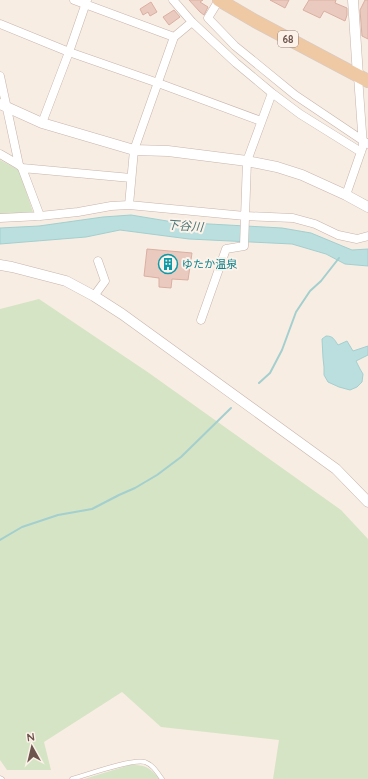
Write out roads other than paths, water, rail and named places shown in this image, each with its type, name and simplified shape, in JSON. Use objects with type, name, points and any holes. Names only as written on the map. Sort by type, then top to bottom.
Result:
[{"type":"main road","name":"68","points":[[219,0],[255,21],[363,78]]},
{"type":"street","points":[[74,0],[86,2],[108,14],[174,37]]},
{"type":"street","points":[[172,0],[192,22],[236,63],[272,93],[300,114],[361,152]]},
{"type":"street","points":[[219,0],[208,18],[235,46],[295,95],[365,142]]},
{"type":"street","points":[[346,195],[365,142],[363,78],[353,0]]},
{"type":"street","points":[[42,123],[86,2]]},
{"type":"street","points":[[129,205],[134,150],[174,37],[192,22]]},
{"type":"street","points":[[0,24],[69,52],[261,121]]},
{"type":"street","points":[[0,76],[3,105],[21,167],[40,216]]},
{"type":"street","points":[[201,320],[226,249],[244,246],[247,161],[272,93]]},
{"type":"street","points":[[3,105],[42,123],[134,150],[168,152],[247,161],[277,167],[302,175],[368,207]]},
{"type":"street","points":[[0,154],[21,167],[131,178]]},
{"type":"street","points":[[0,218],[40,216],[78,212],[111,206],[129,205],[244,216],[293,218],[314,224],[338,235],[357,239],[368,236]]},
{"type":"street","points":[[94,296],[105,281],[98,261]]},
{"type":"street","points":[[0,265],[66,281],[94,296],[122,314],[336,469],[368,502]]},
{"type":"lane","points":[[72,779],[132,762],[143,761],[151,765],[162,779]]},
{"type":"water","name":"下谷川","points":[[131,215],[173,222],[282,228],[311,233],[352,250],[368,249],[368,266],[345,264],[326,254],[292,244],[189,239],[120,230],[86,237],[0,244],[0,228],[39,226],[103,217]]},
{"type":"water","points":[[326,336],[332,337],[338,345],[347,341],[353,351],[368,346],[368,355],[356,361],[363,374],[362,382],[357,387],[350,390],[328,382],[324,375],[322,339]]},
{"type":"waterway","points":[[259,383],[270,373],[282,350],[296,312],[310,291],[321,281],[339,258]]},
{"type":"waterway","points":[[0,540],[22,527],[58,515],[92,509],[135,488],[157,475],[181,457],[231,408]]},
{"type":"place","name":"ゆたか温泉","points":[[168,264]]}]
